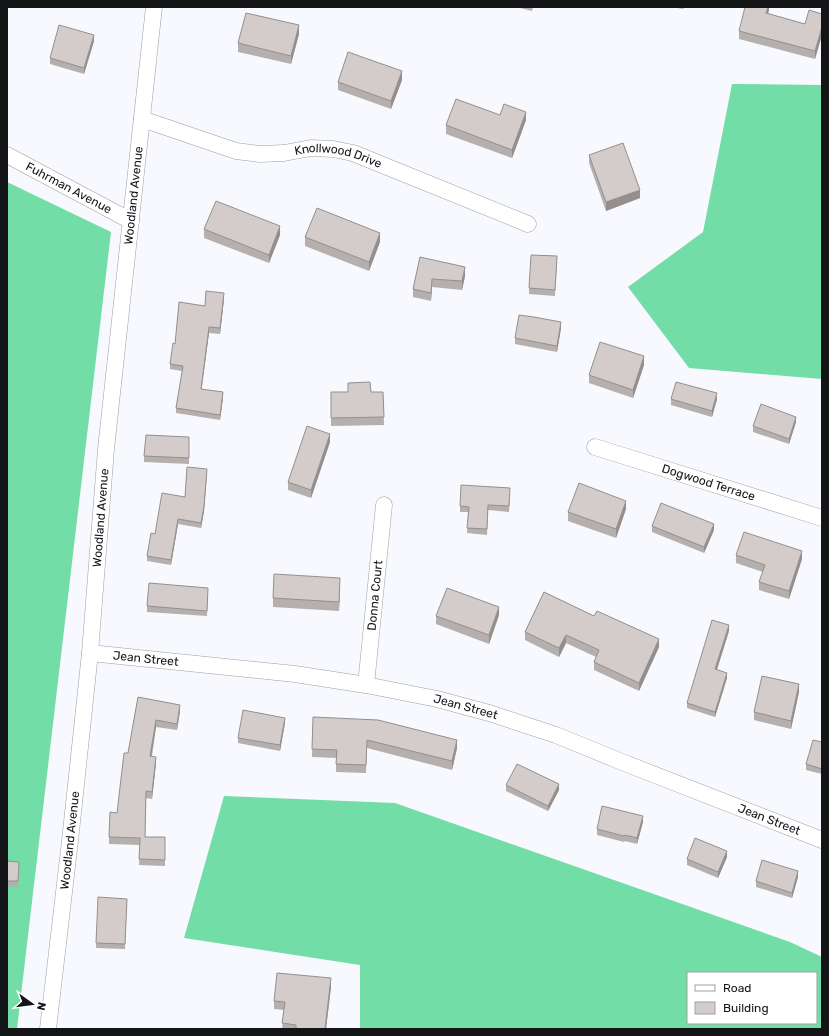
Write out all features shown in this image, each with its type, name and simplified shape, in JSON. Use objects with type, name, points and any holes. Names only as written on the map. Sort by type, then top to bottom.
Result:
[{"type":"street","name":"Woodland Avenue","points":[[48,1029],[90,654],[106,449],[154,7]]},
{"type":"street","name":"Knollwood Drive","points":[[142,119],[236,151],[260,154],[284,153],[311,148],[332,149],[353,153],[528,224]]},
{"type":"street","name":"Fuhrman Avenue","points":[[7,155],[131,221]]},
{"type":"street","name":"Dogwood Terrace","points":[[596,447],[822,518]]},
{"type":"street","name":"Donna Court","points":[[366,685],[384,505]]},
{"type":"street","name":"Jean Street","points":[[90,654],[295,674],[366,685],[437,699],[489,713],[556,735],[822,840]]},
{"type":"green space","points":[[732,84],[822,85],[822,379],[689,368],[628,287],[703,232]]},
{"type":"green space","points":[[7,182],[111,232],[17,1029],[7,1029]]},
{"type":"green space","points":[[224,796],[395,803],[790,942],[822,957],[822,1029],[360,1029],[360,965],[184,938]]},
{"type":"building","points":[[745,7],[768,7],[766,13],[805,24],[809,10],[822,14],[822,27],[815,51],[739,31]]},
{"type":"building","points":[[246,13],[299,25],[291,56],[238,43]]},
{"type":"building","points":[[59,25],[94,35],[84,68],[50,58]]},
{"type":"building","points":[[348,52],[402,71],[391,101],[338,82]]},
{"type":"building","points":[[456,99],[500,115],[504,104],[526,112],[512,150],[446,125]]},
{"type":"building","points":[[623,143],[640,190],[606,202],[589,155]]},
{"type":"building","points":[[216,201],[280,226],[269,255],[204,229]]},
{"type":"building","points":[[317,208],[380,233],[369,262],[305,237]]},
{"type":"building","points":[[531,255],[557,256],[555,290],[529,288]]},
{"type":"building","points":[[420,257],[465,267],[462,281],[432,279],[431,293],[413,289]]},
{"type":"building","points":[[206,291],[224,293],[220,328],[209,327],[201,389],[223,392],[220,415],[176,408],[183,366],[170,364],[173,343],[175,344],[179,302],[205,306]]},
{"type":"building","points":[[519,315],[561,322],[557,346],[515,338]]},
{"type":"building","points":[[600,342],[644,356],[633,390],[589,375]]},
{"type":"building","points":[[370,382],[371,392],[383,392],[384,417],[331,418],[331,392],[348,392],[348,383]]},
{"type":"building","points":[[676,382],[717,393],[712,411],[671,399]]},
{"type":"building","points":[[761,404],[796,417],[789,439],[753,426]]},
{"type":"building","points":[[307,426],[330,434],[311,490],[288,482]]},
{"type":"building","points":[[146,435],[189,437],[189,458],[144,456]]},
{"type":"building","points":[[187,467],[207,469],[201,523],[178,519],[171,560],[147,556],[151,533],[155,534],[162,493],[185,497]]},
{"type":"building","points":[[579,483],[626,501],[616,529],[568,512]]},
{"type":"building","points":[[461,485],[510,488],[509,506],[488,505],[487,529],[467,528],[469,507],[460,506]]},
{"type":"building","points":[[661,503],[714,524],[704,547],[652,526]]},
{"type":"building","points":[[744,532],[802,551],[789,591],[759,582],[765,565],[736,555]]},
{"type":"building","points":[[274,574],[340,578],[339,602],[273,598]]},
{"type":"building","points":[[149,583],[208,588],[207,611],[147,606]]},
{"type":"building","points":[[447,588],[499,607],[489,635],[436,616]]},
{"type":"building","points":[[544,592],[594,616],[597,611],[659,639],[639,683],[594,662],[599,650],[566,635],[559,648],[525,632]]},
{"type":"building","points":[[712,620],[729,625],[715,669],[727,673],[715,712],[687,703]]},
{"type":"building","points":[[762,676],[799,684],[791,721],[754,712]]},
{"type":"building","points":[[138,697],[180,705],[177,724],[156,720],[150,756],[156,757],[152,792],[146,791],[145,837],[165,837],[165,860],[139,859],[140,838],[109,837],[110,812],[117,813],[124,753],[128,753]]},
{"type":"building","points":[[243,710],[285,718],[280,745],[238,738]]},
{"type":"building","points":[[313,717],[378,720],[457,740],[452,761],[367,740],[366,765],[336,764],[337,750],[312,749]]},
{"type":"building","points":[[813,740],[822,742],[822,769],[806,764]]},
{"type":"building","points":[[517,764],[559,784],[548,806],[506,785]]},
{"type":"building","points":[[602,806],[643,816],[637,838],[597,829]]},
{"type":"building","points":[[695,838],[727,851],[718,872],[687,859]]},
{"type":"building","points":[[762,860],[798,871],[792,893],[756,881]]},
{"type":"building","points":[[7,861],[19,862],[18,881],[7,881]]},
{"type":"building","points":[[98,897],[127,899],[125,944],[96,943]]},
{"type":"building","points":[[277,973],[331,978],[325,1029],[296,1029],[296,1025],[282,1023],[285,1002],[274,1001]]}]
